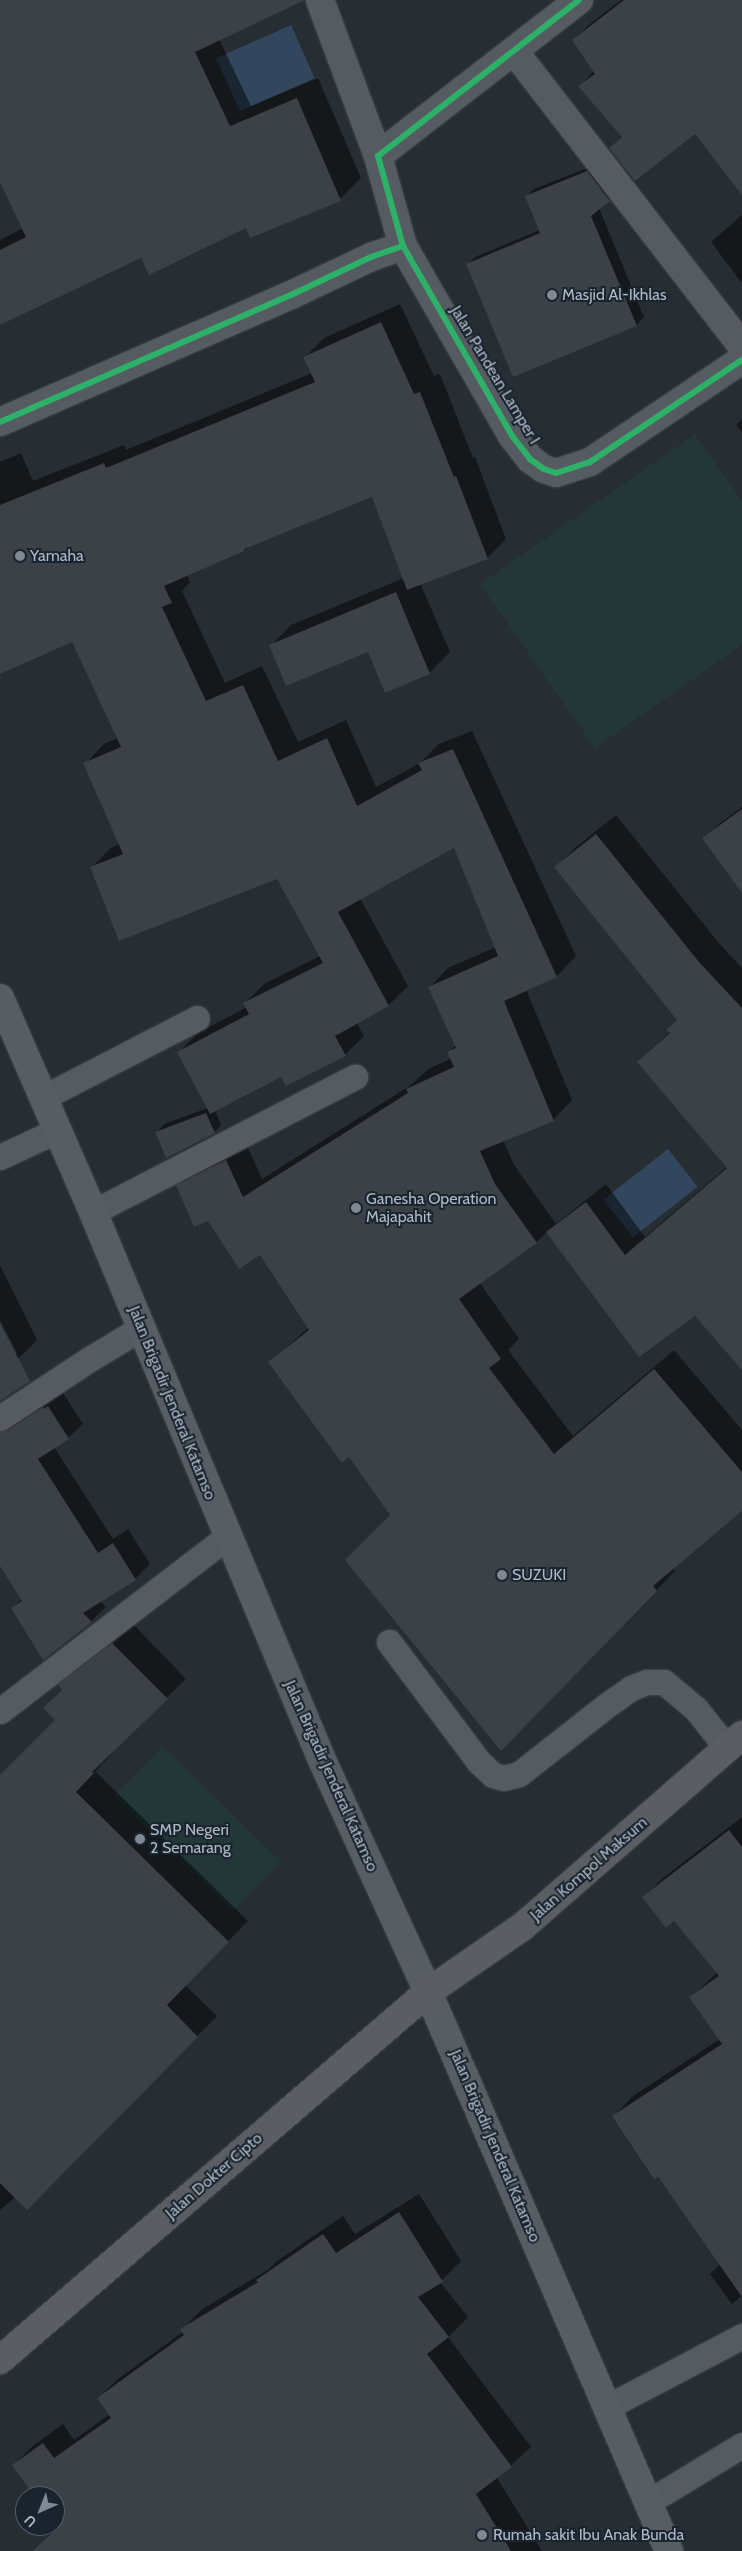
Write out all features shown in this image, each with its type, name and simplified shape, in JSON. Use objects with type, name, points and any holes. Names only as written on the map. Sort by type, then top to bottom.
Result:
[{"type":"highway","name":"Jalan Kompol Maksum","points":[[428,1992],[522,1927],[735,1742]]},
{"type":"highway","name":"Jalan Dokter Cipto","points":[[0,2360],[428,1992]]},
{"type":"main road","name":"Jalan Brigadir Jenderal Katamso","points":[[0,998],[93,1212],[322,1760],[428,1992],[669,2551]]},
{"type":"street","name":"Jalan Pandean Lamper I","points":[[320,0],[378,156],[403,246],[513,437],[530,459],[544,469],[556,473],[590,462],[742,360]]},
{"type":"street","points":[[378,156],[579,0]]},
{"type":"street","points":[[514,50],[742,346]]},
{"type":"street","points":[[0,422],[291,295],[371,257],[403,246]]},
{"type":"lane","points":[[44,1097],[197,1018]]},
{"type":"lane","points":[[93,1212],[355,1077]]},
{"type":"lane","points":[[0,1158],[58,1130]]},
{"type":"lane","points":[[0,1418],[88,1360],[141,1328]]},
{"type":"lane","points":[[0,1711],[228,1537]]},
{"type":"lane","points":[[389,1642],[479,1762],[492,1775],[504,1778],[519,1774],[607,1705],[631,1688],[647,1682],[664,1682],[735,1742]]},
{"type":"lane","points":[[607,2406],[742,2336]]},
{"type":"lane","points":[[648,2502],[742,2445]]},
{"type":"green space","points":[[695,434],[742,501],[742,645],[595,748],[480,584]]},
{"type":"green space","points":[[162,1746],[281,1861],[233,1912],[113,1796]]},
{"type":"water","points":[[291,25],[315,78],[240,111],[216,58]]},
{"type":"water","points":[[668,1149],[698,1187],[633,1237],[603,1199]]},
{"type":"building","points":[[0,0],[305,0],[195,52],[230,126],[297,98],[341,201],[250,238],[246,228],[149,275],[141,258],[0,325],[0,250],[26,237],[0,182]]},
{"type":"building","points":[[624,0],[742,0],[742,195],[695,134],[635,181],[609,148],[622,137],[578,86],[595,74],[572,40]]},
{"type":"building","name":"Masjid Al-Ikhlas","points":[[587,171],[610,201],[591,216],[637,326],[513,377],[466,264],[540,233],[525,196]]},
{"type":"building","points":[[381,322],[414,394],[420,392],[454,477],[456,476],[488,559],[407,590],[372,497],[244,549],[244,551],[164,586],[172,603],[162,607],[206,701],[243,685],[278,761],[327,738],[357,806],[422,770],[418,763],[453,749],[557,977],[504,1001],[554,1121],[480,1151],[495,1184],[537,1243],[459,1299],[501,1359],[489,1368],[554,1454],[654,1369],[742,1472],[742,1511],[653,1586],[657,1591],[501,1751],[345,1560],[390,1515],[349,1457],[342,1463],[268,1362],[309,1330],[260,1255],[239,1269],[208,1221],[194,1227],[176,1185],[226,1160],[243,1197],[408,1093],[406,1089],[454,1067],[447,1052],[456,1048],[428,987],[498,956],[454,848],[338,912],[389,1006],[335,1036],[346,1056],[286,1086],[281,1077],[210,1114],[177,1052],[249,1014],[243,1003],[323,963],[277,879],[119,941],[90,867],[123,854],[83,763],[121,747],[72,642],[0,674],[0,505],[104,463],[106,468],[315,382],[303,357]]},
{"type":"building","points":[[396,592],[430,674],[385,693],[368,652],[286,686],[269,645]]},
{"type":"building","points":[[742,809],[742,893],[702,838]]},
{"type":"building","points":[[596,834],[699,962],[742,1008],[742,1370],[695,1316],[639,1357],[546,1232],[586,1202],[625,1255],[727,1168],[637,1062],[670,1033],[666,1030],[677,1020],[554,867]]},
{"type":"building","points":[[206,1113],[215,1133],[166,1158],[155,1132]]},
{"type":"building","points":[[0,1323],[30,1381],[0,1401]]},
{"type":"building","points":[[48,1406],[69,1439],[38,1459],[98,1553],[113,1543],[136,1580],[83,1613],[92,1622],[43,1660],[11,1608],[22,1601],[0,1566],[0,1432],[8,1430],[43,1407],[44,1409]]},
{"type":"building","points":[[112,1643],[168,1699],[92,1772],[94,1773],[76,1792],[229,1942],[167,2005],[198,2037],[27,2210],[0,2183],[0,1775],[55,1720],[43,1708],[62,1690],[58,1684]]},
{"type":"building","points":[[729,1830],[742,1847],[742,2297],[658,2177],[654,2179],[612,2116],[722,2044],[689,1997],[719,1976],[674,1921],[666,1928],[642,1897]]},
{"type":"building","points":[[399,2212],[443,2282],[418,2297],[449,2337],[427,2354],[512,2467],[476,2494],[511,2551],[32,2551],[49,2536],[65,2536],[65,2486],[27,2486],[12,2465],[43,2443],[54,2458],[111,2418],[97,2398],[184,2335],[180,2329],[258,2282],[256,2280],[323,2234],[336,2253]]},
{"type":"cycle path","points":[[579,0],[378,156],[403,246],[513,437],[530,459],[544,469],[556,473],[590,462],[742,360]]},
{"type":"cycle path","points":[[0,422],[291,295],[371,257],[403,246]]},
{"type":"place","name":"Masjid Al-Ikhlas","points":[[552,295]]},
{"type":"place","name":"Yamaha","points":[[20,556]]},
{"type":"place","name":"Ganesha Operation Majapahit","points":[[356,1208]]},
{"type":"place","name":"SUZUKI","points":[[502,1575]]},
{"type":"place","name":"SMP Negeri 2 Semarang","points":[[140,1839]]},
{"type":"place","name":"Rumah sakit Ibu Anak Bunda","points":[[482,2535]]}]
